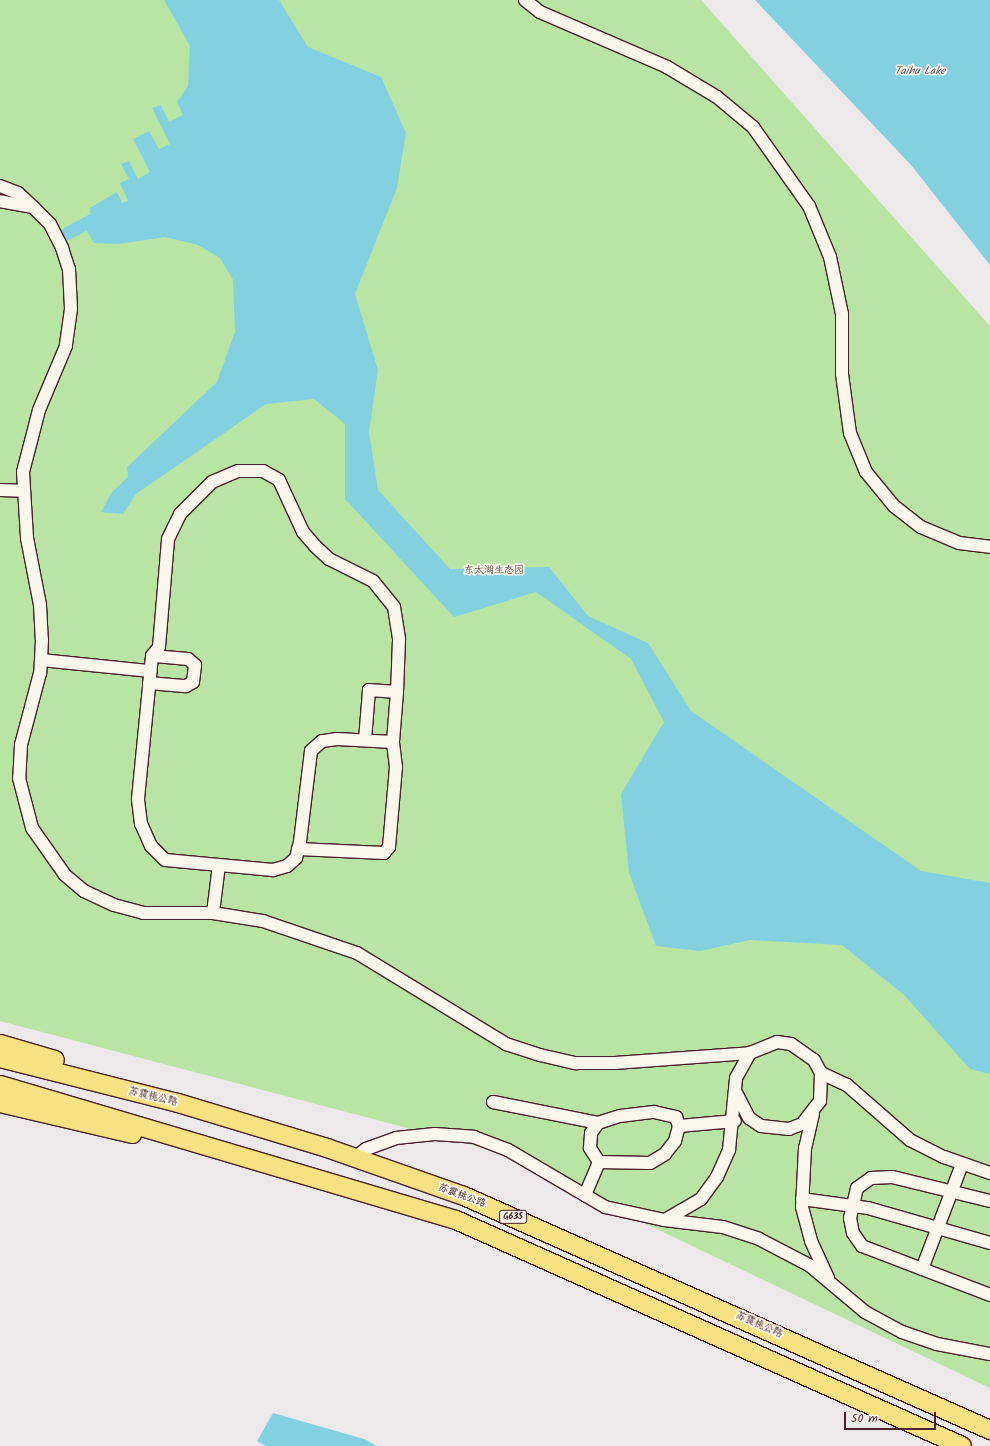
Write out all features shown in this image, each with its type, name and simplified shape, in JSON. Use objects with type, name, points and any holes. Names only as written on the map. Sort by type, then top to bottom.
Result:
[{"type":"highway","points":[[0,1044],[164,1091],[228,1118]]},
{"type":"highway","name":"苏震桃公路","points":[[0,1058],[228,1118],[354,1158],[489,1206],[990,1430]]},
{"type":"highway","name":"G635","points":[[0,1085],[271,1164],[482,1230],[962,1446]]},
{"type":"highway","points":[[0,1103],[271,1164]]},
{"type":"street","points":[[525,0],[540,12],[667,67],[717,97],[753,127],[809,206],[830,257],[842,314],[842,374],[850,433],[866,472],[894,506],[922,527],[959,544],[990,546]]},
{"type":"street","points":[[0,186],[18,193],[50,224],[62,248],[69,269],[71,309],[66,346],[39,410],[29,445],[23,491],[27,538],[40,605],[41,660],[21,745],[19,778],[32,828],[46,852],[84,891],[114,905],[143,913],[213,913],[263,921],[357,953],[506,1044],[540,1055],[576,1063],[615,1063],[750,1053],[777,1042],[791,1044],[809,1055],[821,1072],[847,1085],[910,1140],[962,1164],[990,1173]]},
{"type":"street","points":[[0,201],[33,207]]},
{"type":"street","points":[[298,849],[384,853],[389,848],[396,767],[393,742],[397,692],[398,623],[386,594],[373,581],[329,559],[302,532],[278,480],[264,471],[238,471],[212,482],[180,514],[168,539],[159,647],[152,656],[138,799],[141,824],[151,846],[165,860],[273,870],[287,866],[296,858],[298,849],[311,751],[322,741],[365,740],[393,742]]},
{"type":"street","points":[[0,490],[23,491]]},
{"type":"street","points":[[41,660],[150,677],[186,686],[193,682],[195,665],[188,659],[152,656]]},
{"type":"street","points":[[365,740],[370,690],[397,692]]},
{"type":"street","points":[[213,913],[219,865]]},
{"type":"street","points":[[664,1220],[701,1199],[717,1176],[729,1150],[735,1121],[736,1092],[739,1071],[750,1053]]},
{"type":"street","points":[[821,1072],[820,1101],[813,1114],[805,1148],[802,1199],[820,1263],[837,1290]]},
{"type":"street","points":[[736,1092],[749,1118],[761,1126],[789,1129],[813,1114]]},
{"type":"street","points":[[493,1102],[598,1123],[654,1112],[676,1117],[679,1126],[675,1141],[665,1154],[650,1162],[599,1162]]},
{"type":"street","points":[[679,1126],[735,1121]]},
{"type":"street","points":[[598,1123],[591,1133],[590,1148],[599,1162]]},
{"type":"street","points":[[354,1158],[366,1149],[396,1138],[435,1134],[474,1137],[508,1150],[605,1207],[664,1220],[723,1227],[759,1239],[809,1266],[865,1312],[902,1332],[937,1344],[990,1354]]},
{"type":"street","points":[[585,1195],[599,1162]]},
{"type":"street","points":[[922,1269],[953,1192],[962,1164]]},
{"type":"street","points":[[990,1201],[892,1177],[872,1178],[858,1188],[852,1206],[853,1233],[862,1246],[990,1295]]},
{"type":"street","points":[[802,1199],[852,1206],[990,1243]]},
{"type":"green space","name":"东太湖生态园","points":[[0,0],[701,0],[990,326],[990,1388],[491,1150],[0,1021]]},
{"type":"water","points":[[164,0],[279,0],[308,47],[381,77],[406,133],[397,188],[355,294],[378,370],[369,432],[378,490],[450,569],[549,567],[588,616],[648,643],[691,711],[921,871],[990,883],[990,1074],[970,1069],[904,995],[842,945],[750,940],[700,951],[656,946],[629,873],[621,794],[664,722],[631,659],[536,592],[454,617],[345,499],[345,424],[314,399],[266,404],[136,494],[123,514],[101,512],[112,492],[128,477],[127,467],[217,382],[235,332],[233,280],[220,258],[198,245],[165,237],[119,244],[94,243],[86,230],[91,220],[90,208],[117,192],[122,203],[128,201],[120,183],[129,179],[121,164],[129,161],[138,179],[150,172],[133,139],[149,131],[159,149],[170,144],[152,108],[161,105],[169,122],[183,115],[177,102],[188,86],[190,46]]},
{"type":"water","name":"Taihu Lake","points":[[755,0],[990,0],[990,265],[911,165]]},
{"type":"water","points":[[273,1413],[364,1439],[377,1446],[266,1446],[257,1441]]},
{"type":"waterway","points":[[67,233],[91,220]]}]
